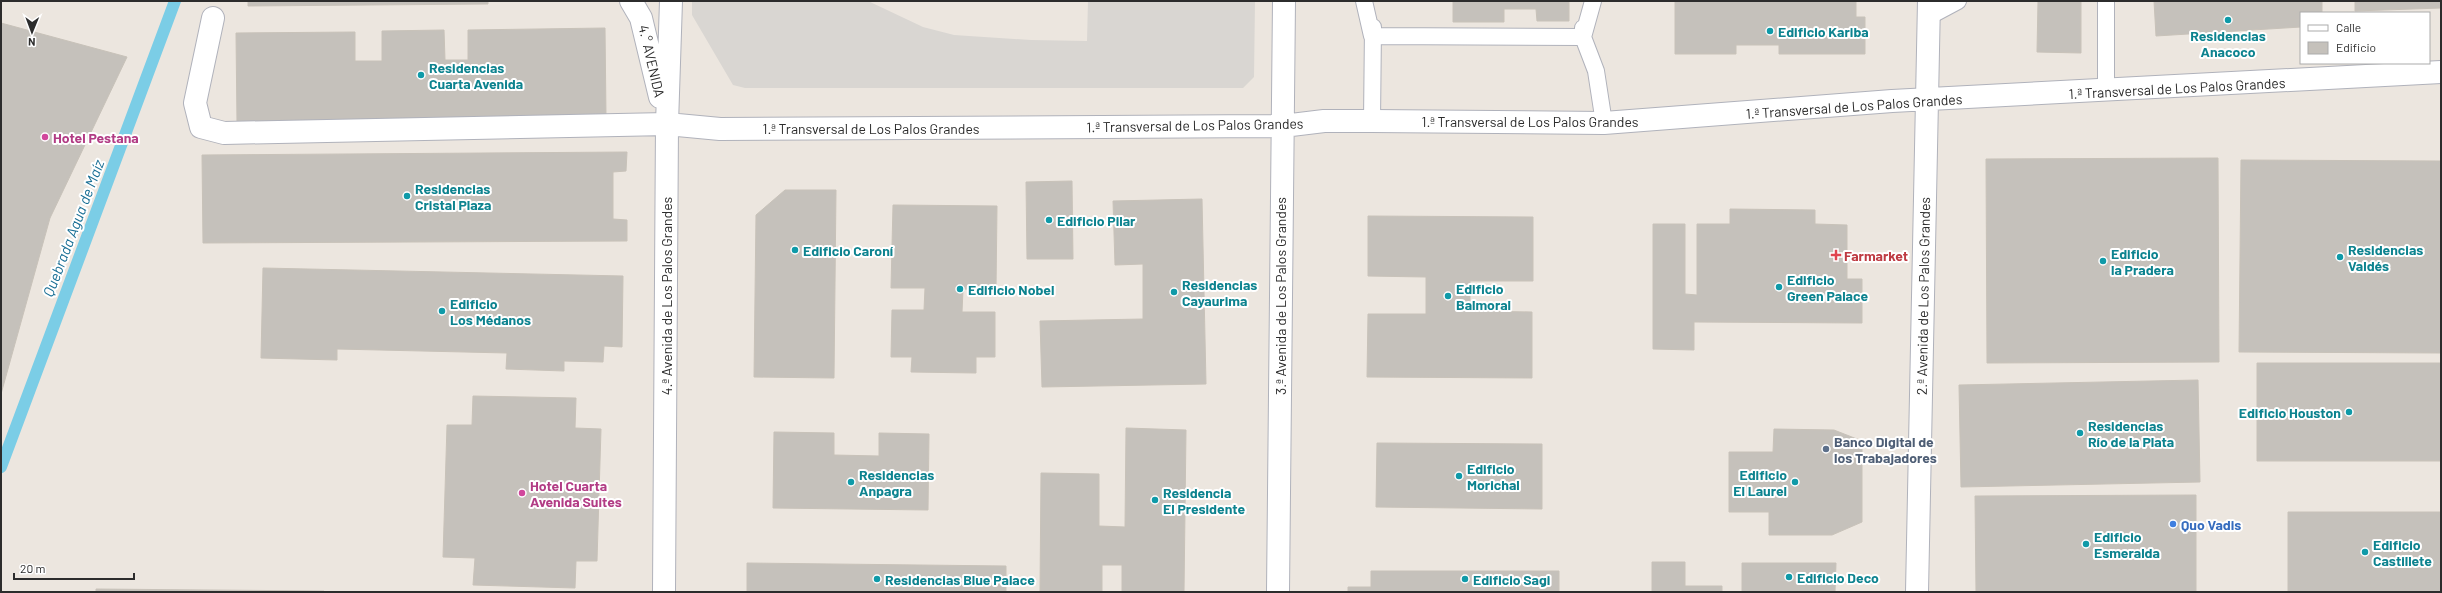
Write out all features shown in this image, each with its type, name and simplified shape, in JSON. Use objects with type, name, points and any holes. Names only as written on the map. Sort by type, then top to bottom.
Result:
[{"type":"street","name":"4.° AVENIDA","points":[[631,1],[642,18],[666,124]]},
{"type":"street","name":"4.ª Avenida de Los Palos Grandes","points":[[664,592],[666,124],[671,1]]},
{"type":"street","name":"3.ª Avenida de Los Palos Grandes","points":[[1278,592],[1280,162],[1283,126],[1281,76],[1284,1]]},
{"type":"street","name":"2.ª Avenida de Los Palos Grandes","points":[[1917,592],[1928,9]]},
{"type":"street","name":"1.ª Transversal de Los Palos Grandes","points":[[212,18],[195,103],[201,127],[224,133],[666,124],[720,129],[1283,126],[1324,121],[1604,123],[1892,101],[2106,92],[2441,72]]},
{"type":"lane","points":[[1364,1],[1372,36]]},
{"type":"lane","points":[[1372,121],[1373,1]]},
{"type":"lane","points":[[1582,1],[1583,38],[1596,71],[1604,123]]},
{"type":"lane","points":[[1583,38],[1593,1]]},
{"type":"lane","points":[[1928,9],[1958,1]]},
{"type":"lane","points":[[2106,1],[2106,92]]},
{"type":"lane","points":[[1372,36],[1583,38]]},
{"type":"shaded area","points":[[692,1],[868,1],[923,27],[954,35],[1031,40],[1087,41],[1088,1],[1255,1],[1254,77],[1243,88],[745,88],[733,85],[692,15]]},
{"type":"building","points":[[248,1],[488,1],[488,4],[248,6]]},
{"type":"building","points":[[1453,1],[1569,1],[1569,21],[1537,21],[1536,9],[1504,9],[1504,22],[1453,22]]},
{"type":"building","name":"Edificio Kariba","points":[[1675,1],[1856,1],[1856,17],[1865,17],[1865,54],[1779,54],[1779,45],[1736,45],[1736,54],[1675,54]]},
{"type":"building","points":[[2038,1],[2081,1],[2081,53],[2037,52]]},
{"type":"building","name":"Residencias Anacoco","points":[[2154,1],[2322,1],[2322,12],[2300,12],[2300,27],[2156,36]]},
{"type":"building","points":[[2355,1],[2441,1],[2441,8],[2355,11]]},
{"type":"building","name":"Hotel Pestana","points":[[1,23],[127,57],[50,218],[1,394]]},
{"type":"building","name":"Residencias Cuarta Avenida","points":[[605,28],[606,117],[237,123],[236,33],[355,32],[355,61],[382,61],[382,31],[444,30],[445,60],[468,60],[468,30]]},
{"type":"building","name":"Residencias Cristal Plaza","points":[[627,152],[626,171],[613,172],[613,219],[627,220],[627,241],[203,243],[202,155]]},
{"type":"building","name":"Edificio la Pradera","points":[[2218,158],[2219,362],[1987,363],[1986,159]]},
{"type":"building","name":"Residencias Valdés","points":[[2241,160],[2441,161],[2441,353],[2239,352]]},
{"type":"building","name":"Edificio Pilar","points":[[1072,181],[1073,259],[1027,259],[1026,182]]},
{"type":"building","name":"Edificio Caroní","points":[[785,190],[836,190],[834,378],[754,377],[756,215]]},
{"type":"building","name":"Residencias Cayaurima","points":[[1202,199],[1206,384],[1042,387],[1040,321],[1143,319],[1143,264],[1115,265],[1113,201]]},
{"type":"building","name":"Edificio Nobel","points":[[893,205],[997,206],[996,290],[963,289],[962,312],[995,312],[995,357],[976,357],[976,373],[911,372],[912,357],[891,357],[892,310],[924,310],[925,288],[891,288]]},
{"type":"building","name":"Edificio Green Palace","points":[[1730,209],[1815,210],[1815,224],[1847,225],[1847,279],[1862,279],[1862,323],[1694,322],[1694,350],[1653,349],[1653,224],[1685,224],[1685,294],[1697,295],[1697,224],[1730,224]]},
{"type":"building","name":"Edificio Balmoral","points":[[1368,216],[1533,217],[1533,281],[1470,281],[1470,311],[1532,312],[1532,378],[1367,377],[1368,314],[1426,314],[1426,277],[1368,276]]},
{"type":"building","name":"Edificio Los Médanos","points":[[263,268],[623,276],[622,347],[604,346],[603,362],[564,361],[564,371],[506,369],[507,353],[337,349],[337,360],[261,358]]},
{"type":"building","name":"Edificio Houston","points":[[2257,363],[2441,363],[2441,461],[2257,461]]},
{"type":"building","name":"Residencias Río de la Plata","points":[[2198,380],[2200,482],[1961,487],[1959,385]]},
{"type":"building","name":"Hotel Cuarta Avenida Suites","points":[[473,396],[576,398],[575,428],[601,429],[597,561],[576,561],[575,588],[473,585],[475,558],[443,557],[447,425],[472,425]]},
{"type":"building","name":"Residencia El Presidente","points":[[1126,428],[1186,430],[1184,592],[1122,592],[1122,565],[1102,565],[1102,592],[1040,592],[1041,473],[1099,474],[1099,526],[1125,527]]},
{"type":"building","name":"Edificio El Laurel","points":[[1774,429],[1834,430],[1862,441],[1862,522],[1832,535],[1769,535],[1769,512],[1729,512],[1729,452],[1773,452]]},
{"type":"building","name":"Residencias Anpagra","points":[[774,432],[834,433],[834,455],[879,456],[879,433],[929,434],[928,510],[773,508]]},
{"type":"building","name":"Edificio Morichal","points":[[1377,443],[1542,444],[1542,509],[1376,507]]},
{"type":"building","name":"Edificio Esmeralda","points":[[2196,495],[2196,592],[1976,592],[1975,496]]},
{"type":"building","name":"Edificio Castillete","points":[[2288,512],[2441,512],[2441,592],[2288,592]]},
{"type":"building","points":[[1652,562],[1685,562],[1685,586],[1722,586],[1722,592],[1652,592]]},
{"type":"building","name":"Residencias Blue Palace","points":[[747,563],[1006,566],[1006,592],[747,592]]},
{"type":"building","name":"Edificio Deco","points":[[1742,563],[1836,563],[1835,592],[1742,592]]},
{"type":"building","name":"Edificio Sagi","points":[[1371,571],[1559,571],[1559,592],[1348,592],[1348,587],[1371,587]]},
{"type":"building","points":[[96,589],[324,591],[324,592],[96,592]]},
{"type":"waterway","name":"Quebrada Agua de Maíz","points":[[1,467],[175,1]]},
{"type":"place","name":"Residencias Anacoco","points":[[2228,20]]},
{"type":"place","name":"Edificio Kariba","points":[[1770,31]]},
{"type":"place","name":"Residencias Cuarta Avenida","points":[[421,75]]},
{"type":"place","name":"Hotel Pestana","points":[[45,137]]},
{"type":"place","name":"Residencias Cristal Plaza","points":[[407,196]]},
{"type":"place","name":"Edificio Pilar","points":[[1049,220]]},
{"type":"place","name":"Edificio Caroní","points":[[795,250]]},
{"type":"place","name":"Farmarket","points":[[1836,255]]},
{"type":"place","name":"Residencias Valdés","points":[[2340,257]]},
{"type":"place","name":"Edificio la Pradera","points":[[2103,261]]},
{"type":"place","name":"Edificio Green Palace","points":[[1779,287]]},
{"type":"place","name":"Edificio Nobel","points":[[960,289]]},
{"type":"place","name":"Residencias Cayaurima","points":[[1174,292]]},
{"type":"place","name":"Edificio Balmoral","points":[[1448,296]]},
{"type":"place","name":"Edificio Los Médanos","points":[[442,311]]},
{"type":"place","name":"Edificio Houston","points":[[2349,412]]},
{"type":"place","name":"Residencias Río de la Plata","points":[[2080,433]]},
{"type":"place","name":"Banco Digital de los Trabajadores","points":[[1826,449]]},
{"type":"place","name":"Edificio Morichal","points":[[1459,476]]},
{"type":"place","name":"Residencias Anpagra","points":[[851,482]]},
{"type":"place","name":"Edificio El Laurel","points":[[1795,482]]},
{"type":"place","name":"Hotel Cuarta Avenida Suites","points":[[522,493]]},
{"type":"place","name":"Residencia El Presidente","points":[[1155,500]]},
{"type":"place","name":"Quo Vadis","points":[[2173,524]]},
{"type":"place","name":"Edificio Esmeralda","points":[[2086,544]]},
{"type":"place","name":"Edificio Castillete","points":[[2365,552]]},
{"type":"place","name":"Edificio Deco","points":[[1789,577]]},
{"type":"place","name":"Residencias Blue Palace","points":[[877,579]]},
{"type":"place","name":"Edificio Sagi","points":[[1465,579]]}]
